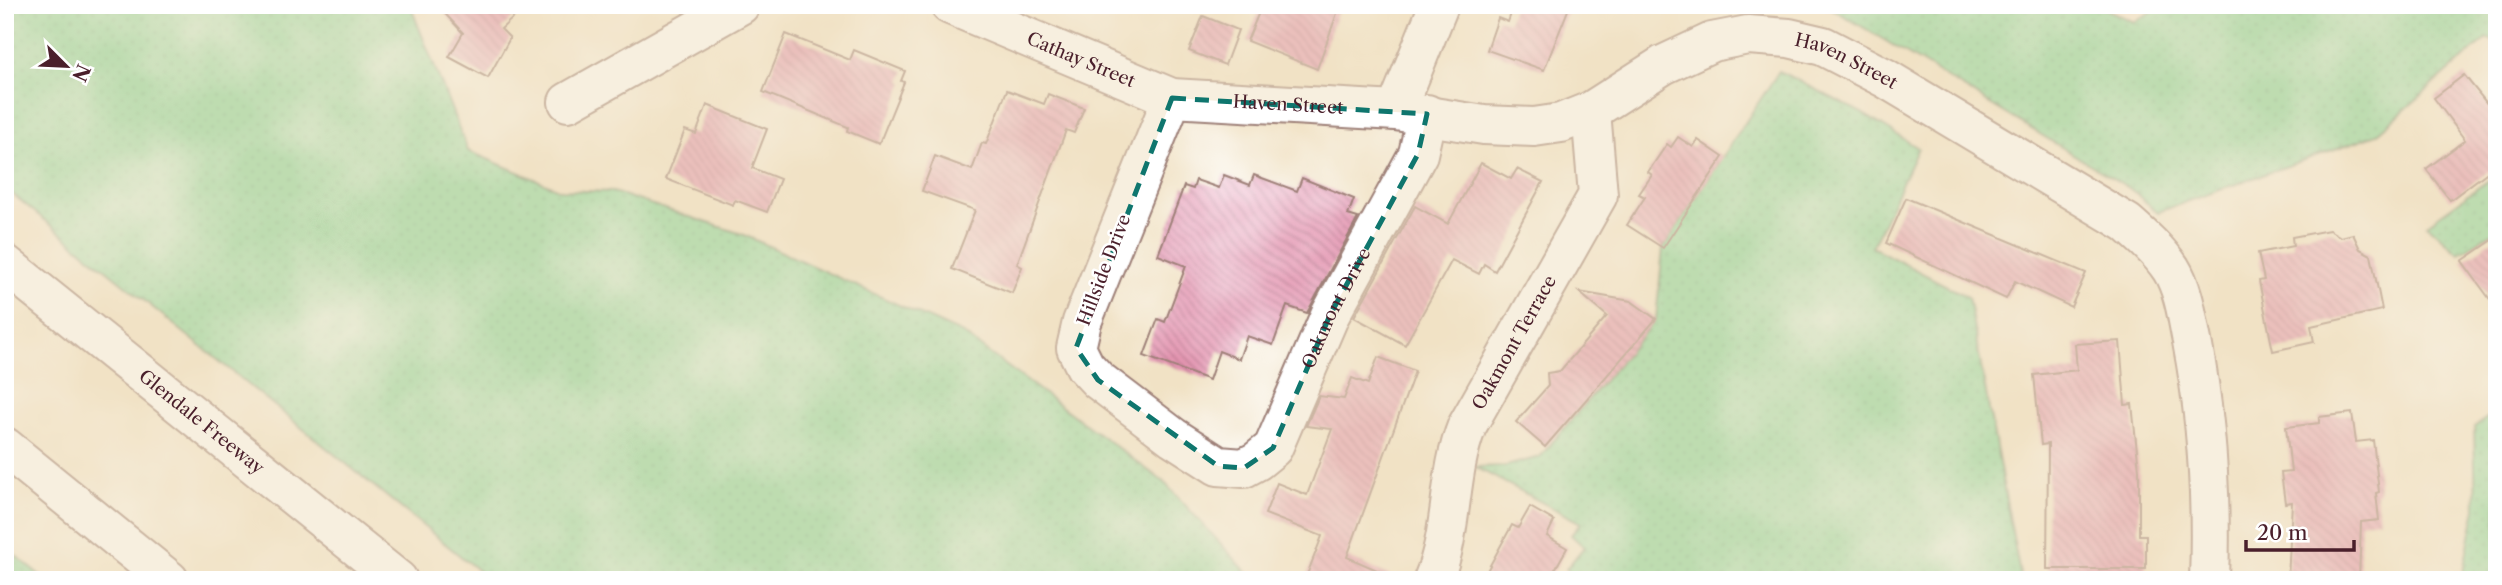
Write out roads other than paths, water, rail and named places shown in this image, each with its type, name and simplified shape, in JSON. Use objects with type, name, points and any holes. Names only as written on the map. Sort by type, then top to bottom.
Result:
[{"type":"main road","points":[[568,102],[740,5]]},
{"type":"main road","name":"Cathay Street","points":[[950,5],[1172,98]]},
{"type":"main road","points":[[1412,112],[1438,5]]},
{"type":"main road","name":"Haven Street","points":[[1172,98],[1412,112],[1484,125],[1534,127],[1561,123],[1591,111],[1662,65],[1712,42],[1748,35],[1789,38],[1823,46],[1885,78],[2127,223],[2149,242],[2172,271],[2183,299],[2201,388],[2212,513],[2209,580]]},
{"type":"main road","name":"Hillside Drive","points":[[1172,98],[1082,322],[1076,348],[1085,366],[1098,380],[1173,438],[1218,466]]},
{"type":"main road","name":"Oakmont Terrace","points":[[1433,580],[1447,536],[1457,452],[1467,426],[1598,195],[1591,111]]},
{"type":"main road","name":"Oakmont Drive","points":[[1218,466],[1244,468],[1273,448],[1330,315],[1418,155],[1412,112]]},
{"type":"main road","name":"Glendale Freeway","points":[[5,264],[398,580]]},
{"type":"main road","points":[[5,447],[169,580]]}]
